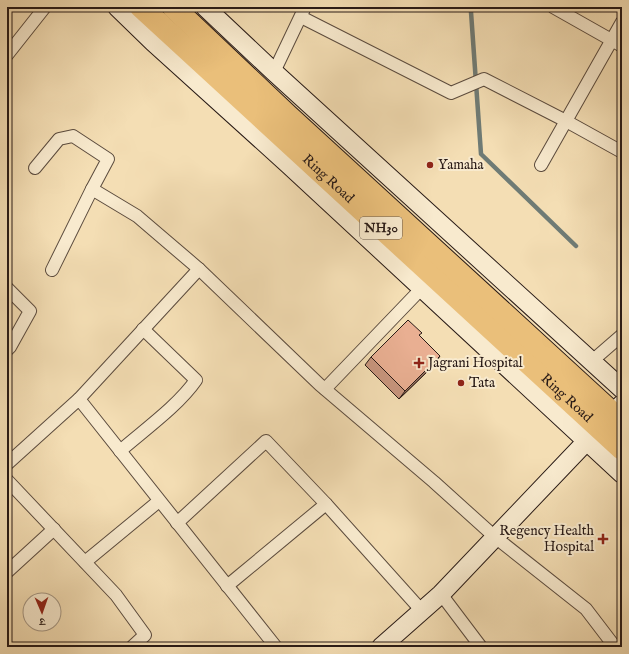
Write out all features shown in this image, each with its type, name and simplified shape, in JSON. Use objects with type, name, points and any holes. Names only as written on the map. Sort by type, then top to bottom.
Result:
[{"type":"highway","name":"Ring Road","points":[[140,7],[609,422]]},
{"type":"highway","name":"Ring Road","points":[[173,7],[609,422],[622,448]]},
{"type":"street","points":[[7,56],[45,7]]},
{"type":"street","points":[[117,7],[422,288],[609,422],[622,474]]},
{"type":"street","points":[[205,7],[274,72],[622,389]]},
{"type":"street","points":[[554,7],[617,43]]},
{"type":"street","points":[[274,72],[303,12],[451,93],[484,79],[566,121],[622,152]]},
{"type":"street","points":[[541,166],[566,121],[617,43],[622,22]]},
{"type":"street","points":[[35,168],[59,139],[73,136],[108,160],[52,270]]},
{"type":"street","points":[[92,189],[137,216],[199,269],[325,390],[434,482],[495,537],[586,609],[615,647]]},
{"type":"street","points":[[7,464],[79,398],[199,269]]},
{"type":"street","points":[[7,288],[30,311],[7,350]]},
{"type":"street","points":[[325,390],[422,288]]},
{"type":"street","points":[[120,451],[167,410],[189,389],[196,380],[143,329]]},
{"type":"street","points":[[592,361],[622,335]]},
{"type":"street","points":[[79,398],[271,645]]},
{"type":"street","points":[[382,647],[441,594],[609,422]]},
{"type":"street","points":[[177,523],[266,441],[326,504],[422,611]]},
{"type":"street","points":[[7,480],[116,595],[145,635],[132,647]]},
{"type":"street","points":[[85,562],[159,501]]},
{"type":"street","points":[[226,586],[326,504]]},
{"type":"street","points":[[7,572],[54,529]]},
{"type":"street","points":[[441,594],[482,647]]},
{"type":"building","points":[[408,320],[422,333],[419,335],[440,356],[405,391],[371,357]]},
{"type":"waterway","points":[[472,7],[471,12],[481,154],[576,246]]},
{"type":"place","name":"Yamaha","points":[[430,165]]},
{"type":"place","name":"Jagrani Hospital","points":[[419,363]]},
{"type":"place","name":"Tata","points":[[461,383]]},
{"type":"place","name":"Regency Health Hospital","points":[[603,539]]}]
